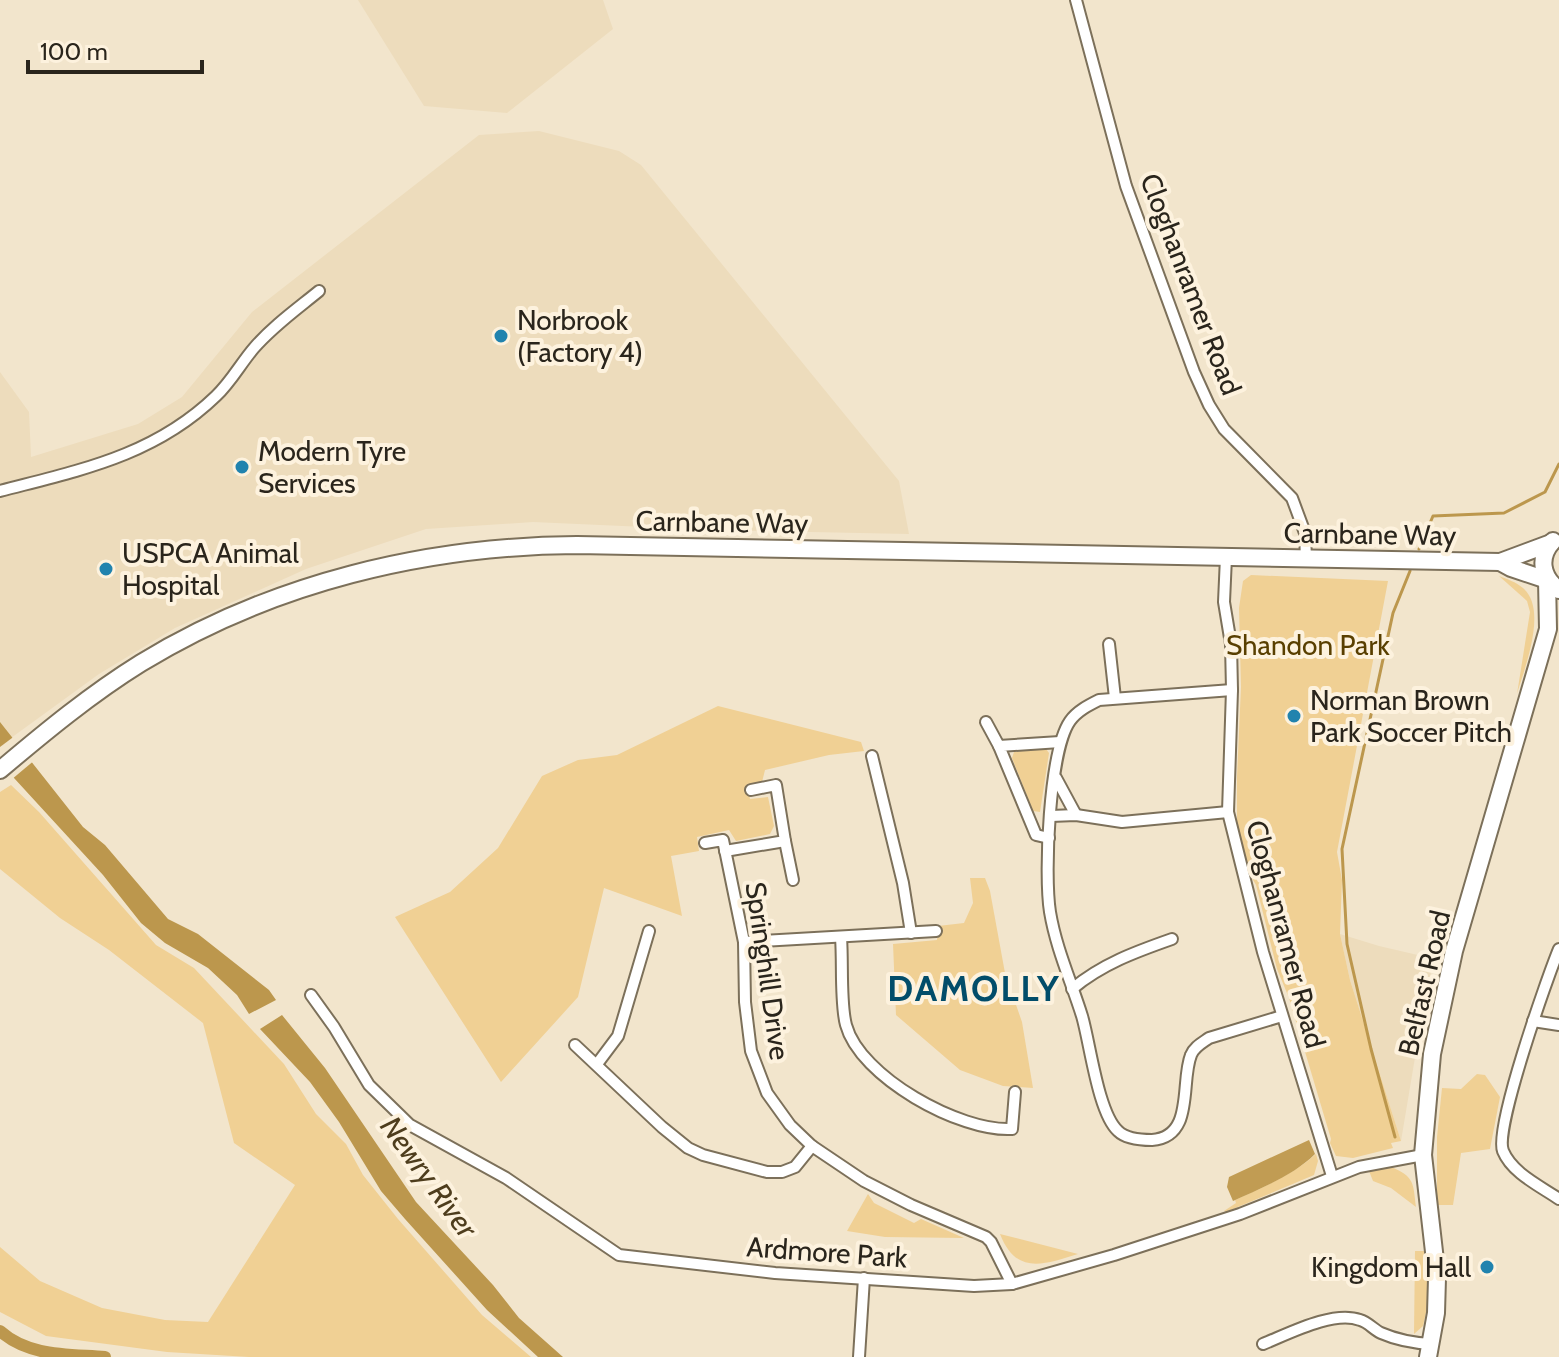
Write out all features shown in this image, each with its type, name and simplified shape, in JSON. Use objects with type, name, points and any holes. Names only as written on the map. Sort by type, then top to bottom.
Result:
[{"type":"highway","points":[[1500,562],[1555,540]]},
{"type":"highway","name":"Belfast Road","points":[[1430,1351],[1437,1278],[1423,1155],[1432,1054],[1441,1002],[1474,880],[1548,629],[1553,585],[1542,561],[1545,551],[1555,540]]},
{"type":"highway","name":"Carnbane Way","points":[[0,770],[129,671],[163,650],[224,620],[272,599],[346,575],[447,554],[504,547],[577,545],[1500,562]]},
{"type":"highway","points":[[1500,562],[1553,585]]},
{"type":"highway","name":"Belfast Road","points":[[1548,629],[1559,615]]},
{"type":"street","name":"Cloghanramer Road","points":[[1076,0],[1126,186],[1194,372],[1224,429],[1292,498],[1305,533],[1306,559]]},
{"type":"street","points":[[0,491],[121,458],[173,432],[219,394],[245,358],[269,333],[319,291]]},
{"type":"street","name":"Cloghanramer Road","points":[[1226,557],[1224,602],[1231,644],[1232,690],[1228,812],[1244,884],[1332,1176]]},
{"type":"street","points":[[1109,644],[1115,698]]},
{"type":"street","points":[[1232,690],[1099,700],[1070,720],[1060,742],[1051,816],[1047,887],[1051,914],[1082,1017],[1097,1081],[1111,1123],[1119,1133],[1140,1140],[1163,1138],[1180,1122],[1192,1053],[1199,1045],[1209,1038],[1282,1016]]},
{"type":"street","points":[[986,722],[1036,835],[1049,838]]},
{"type":"street","points":[[999,746],[1060,742]]},
{"type":"street","points":[[872,756],[903,883],[911,933]]},
{"type":"street","points":[[1055,776],[1076,815]]},
{"type":"street","points":[[751,790],[776,785],[793,880]]},
{"type":"street","points":[[1051,816],[1076,815],[1122,822],[1228,812]]},
{"type":"street","name":"Springhill Drive","points":[[705,843],[723,840],[744,942],[747,1025],[758,1075],[780,1112],[812,1146],[864,1181],[911,1205],[978,1231],[991,1242],[1012,1284]]},
{"type":"street","points":[[725,851],[785,841]]},
{"type":"street","points":[[597,1064],[618,1036],[649,931]]},
{"type":"street","points":[[744,942],[936,931]]},
{"type":"street","points":[[841,938],[845,1023],[854,1046],[872,1065],[915,1098],[946,1115],[999,1130],[1012,1129],[1015,1092]]},
{"type":"street","points":[[1072,989],[1093,971],[1123,956],[1172,939]]},
{"type":"street","points":[[1559,949],[1533,1021],[1503,1129],[1502,1149],[1513,1167],[1559,1199]]},
{"type":"street","name":"Ardmore Park","points":[[311,995],[369,1085],[410,1125],[506,1178],[619,1255],[737,1270],[974,1286],[1012,1284],[1240,1214],[1369,1164],[1423,1155]]},
{"type":"street","points":[[1533,1021],[1559,1025]]},
{"type":"street","points":[[575,1045],[662,1127],[688,1148],[703,1155],[767,1172],[782,1172],[795,1167],[812,1146]]},
{"type":"street","points":[[859,1357],[864,1278]]},
{"type":"street","points":[[1263,1344],[1307,1326],[1344,1316],[1362,1320],[1379,1332],[1430,1351]]},
{"type":"shaded area","points":[[358,0],[603,0],[613,29],[507,113],[424,106]]},
{"type":"shaded area","points":[[539,131],[619,151],[641,165],[899,481],[909,534],[533,522],[426,529],[306,569],[175,628],[99,674],[0,746],[0,372],[29,412],[31,457],[138,424],[182,397],[252,312],[479,135]]},
{"type":"shaded area","points":[[0,722],[83,827],[105,845],[168,919],[198,934],[269,990],[276,1000],[249,1014],[237,995],[208,968],[165,943],[141,923],[103,875],[14,778],[0,758]]},
{"type":"shaded area","points":[[1340,934],[1435,959],[1427,986],[1401,1141],[1350,980]]},
{"type":"shaded area","name":"Newry River","points":[[282,1015],[325,1068],[416,1202],[493,1285],[519,1318],[563,1357],[538,1357],[487,1310],[381,1191],[339,1122],[310,1082],[260,1029]]},
{"type":"shaded area","points":[[1309,1140],[1315,1154],[1307,1162],[1233,1201],[1227,1187],[1229,1177]]},
{"type":"green space","name":"Shandon Park","points":[[1251,575],[1388,581],[1337,852],[1342,880],[1340,934],[1350,980],[1401,1141],[1391,1143],[1393,1148],[1353,1158],[1336,1156],[1330,1143],[1289,998],[1277,969],[1256,885],[1246,868],[1237,825],[1241,687],[1239,608],[1243,581]]},
{"type":"green space","points":[[1499,576],[1523,588],[1534,610],[1529,654],[1517,694],[1530,612],[1527,601]]},
{"type":"green space","points":[[718,706],[861,742],[864,751],[829,755],[765,770],[762,782],[747,785],[750,799],[768,797],[774,826],[770,834],[736,841],[729,830],[697,837],[699,851],[671,856],[682,916],[604,888],[578,997],[501,1082],[395,917],[450,892],[498,848],[542,776],[578,760],[617,755]]},
{"type":"green space","points":[[1046,749],[1049,753],[1040,812],[1033,811],[1012,758],[1014,752]]},
{"type":"green space","points":[[11,785],[39,812],[156,945],[194,968],[284,1064],[316,1114],[346,1144],[363,1175],[398,1219],[482,1315],[531,1357],[249,1357],[167,1352],[46,1336],[0,1312],[0,1247],[40,1281],[102,1308],[165,1320],[208,1322],[295,1185],[234,1143],[203,1023],[109,950],[60,918],[0,869],[0,792]]},
{"type":"green space","points":[[970,878],[985,878],[990,891],[1005,973],[1022,1022],[1033,1088],[1003,1086],[960,1070],[896,1015],[893,944],[937,940],[938,926],[964,923],[973,903]]},
{"type":"green space","points":[[1477,1074],[1485,1075],[1500,1097],[1490,1149],[1461,1153],[1453,1205],[1437,1205],[1437,1137],[1442,1088],[1461,1089]]},
{"type":"green space","points":[[1316,1154],[1318,1161],[1314,1175],[1224,1211],[1236,1203],[1235,1200],[1288,1174]]},
{"type":"green space","points":[[1391,1167],[1409,1178],[1416,1207],[1391,1188],[1373,1181],[1369,1171]]},
{"type":"green space","points":[[868,1194],[874,1203],[914,1223],[921,1219],[964,1238],[885,1237],[847,1231]]},
{"type":"green space","points":[[1000,1234],[1078,1254],[1032,1264],[1014,1256]]},
{"type":"green space","points":[[1415,1251],[1425,1251],[1429,1299],[1423,1326],[1414,1334]]},
{"type":"pier","points":[[16,735],[36,759],[11,780],[0,765],[0,747]]},
{"type":"waterway","points":[[1419,549],[1433,516],[1504,513],[1545,492],[1559,464]]},
{"type":"waterway","points":[[1395,1137],[1347,944],[1342,849],[1393,613],[1410,571]]},
{"type":"waterway","points":[[0,1331],[36,1350],[105,1357]]},
{"type":"place","name":"Norbrook (Factory 4)","points":[[501,336]]},
{"type":"place","name":"Modern Tyre Services","points":[[242,467]]},
{"type":"place","name":"USPCA Animal Hospital","points":[[106,569]]},
{"type":"place","name":"Norman Brown Park Soccer Pitch","points":[[1294,716]]},
{"type":"place","name":"Kingdom Hall","points":[[1487,1267]]},
{"type":"district","name":"DAMOLLY","points":[[974,988]]}]
